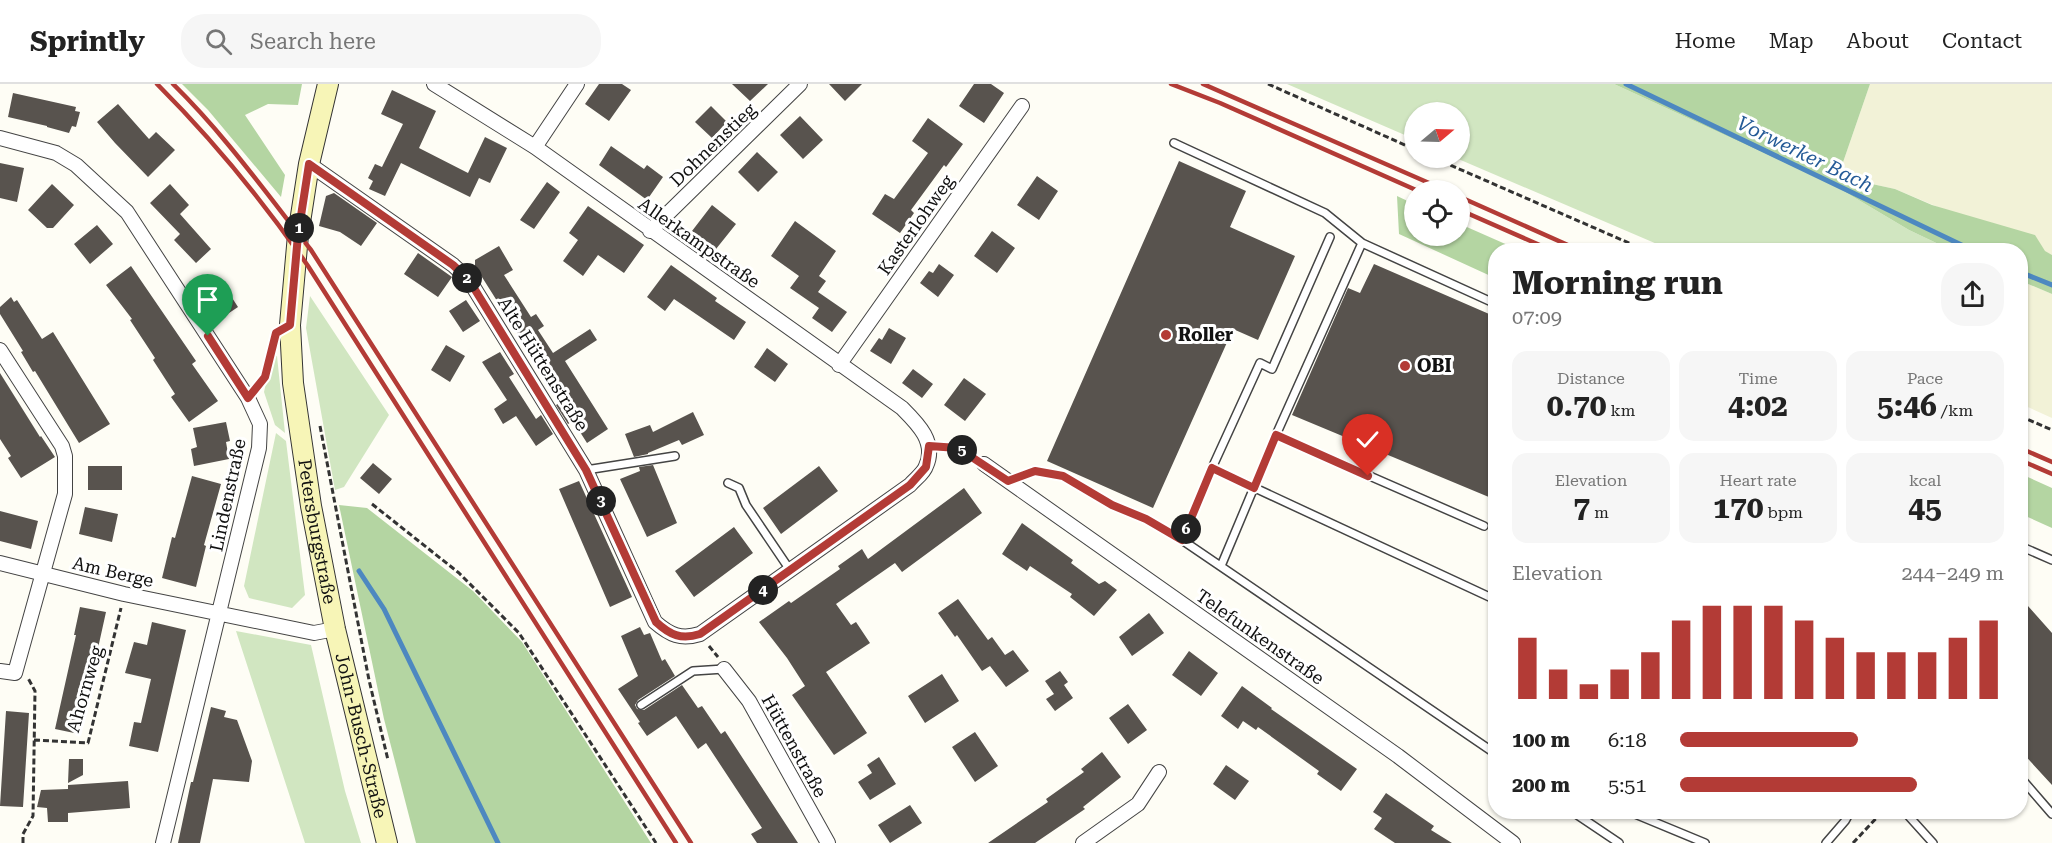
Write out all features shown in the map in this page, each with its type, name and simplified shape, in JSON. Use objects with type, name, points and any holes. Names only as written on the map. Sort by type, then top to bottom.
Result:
[{"type":"main road","name":"Petersburgstraße","points":[[328,84],[309,164],[298,235],[290,325],[293,382],[311,506],[335,629]]},
{"type":"main road","name":"John-Busch-Straße","points":[[335,629],[387,843]]},
{"type":"street","name":"Allerkampstraße","points":[[434,84],[534,147],[902,408],[921,428],[929,446]]},
{"type":"street","points":[[534,147],[577,84]]},
{"type":"street","name":"Dohnenstieg","points":[[650,231],[800,84]]},
{"type":"street","name":"Kasterlohweg","points":[[839,365],[1022,106]]},
{"type":"street","name":"Lindenstraße","points":[[0,138],[56,153],[76,165],[127,212],[248,398],[260,424],[259,448],[219,614]]},
{"type":"street","name":"Alte Hüttenstraße","points":[[309,164],[453,265],[469,280],[586,470],[656,622],[668,633],[680,637],[700,634]]},
{"type":"street","points":[[0,350],[62,446],[65,456],[65,494],[15,673],[0,671]]},
{"type":"street","points":[[700,634],[910,485],[926,467],[929,446]]},
{"type":"street","name":"Telefunkenstraße","points":[[984,464],[1398,756],[1513,843]]},
{"type":"street","name":"Am Berge","points":[[0,563],[124,594],[219,614]]},
{"type":"street","points":[[163,843],[219,614]]},
{"type":"street","name":"Petersburgstraße","points":[[219,614],[314,633],[335,629]]},
{"type":"street","name":"Hüttenstraße","points":[[724,669],[749,701],[828,843]]},
{"type":"street","points":[[1083,843],[1138,804],[1159,772]]},
{"type":"lane","points":[[1174,143],[1325,213],[1362,243],[1488,300]]},
{"type":"lane","points":[[1330,237],[1272,369],[1260,363],[1182,540],[1488,749]]},
{"type":"lane","points":[[1221,566],[1276,435],[1362,243]]},
{"type":"lane","points":[[1276,435],[1484,526]]},
{"type":"lane","points":[[586,470],[675,456]]},
{"type":"lane","points":[[1212,468],[1488,596]]},
{"type":"lane","points":[[728,483],[739,488],[746,505],[790,570]]},
{"type":"lane","points":[[2028,550],[2052,560]]},
{"type":"lane","points":[[641,705],[693,671],[724,669]]},
{"type":"lane","points":[[2028,786],[2052,814]]},
{"type":"lane","points":[[1583,819],[1618,843]]},
{"type":"lane","points":[[1647,819],[1705,843]]},
{"type":"lane","points":[[1826,843],[1846,819]]},
{"type":"lane","points":[[1911,819],[1933,843]]},
{"type":"path","points":[[1268,84],[1404,145]]},
{"type":"path","points":[[1457,168],[1629,243]]},
{"type":"path","points":[[248,398],[265,377],[276,333],[290,325]]},
{"type":"path","points":[[2028,420],[2052,430]]},
{"type":"path","points":[[319,421],[364,657],[388,761]]},
{"type":"path","points":[[929,446],[958,448],[984,464]]},
{"type":"path","points":[[1008,481],[1035,471],[1063,476],[1112,505],[1146,519],[1182,540]]},
{"type":"path","points":[[372,504],[459,573],[519,633],[656,843]]},
{"type":"path","name":"Ahornweg","points":[[34,740],[88,743],[124,594]]},
{"type":"path","points":[[700,634],[719,658],[724,669]]},
{"type":"path","points":[[15,673],[27,677],[35,691],[33,816],[23,834],[23,843]]},
{"type":"path","points":[[1854,843],[1876,819]]},
{"type":"green space","points":[[182,84],[302,84],[298,105],[268,104],[245,115],[285,175],[281,197],[208,110]]},
{"type":"green space","points":[[1287,84],[1614,84],[1835,186],[1909,230],[1936,243],[1655,243],[1470,164],[1470,102],[1404,102],[1404,135]]},
{"type":"green space","points":[[1614,84],[1870,84],[1840,171],[1872,184],[1895,189],[1932,205],[2035,235],[2045,251],[2052,255],[2052,294],[2028,284],[2028,243],[1936,243],[1909,230],[1835,186]]},
{"type":"green space","points":[[1870,84],[2052,84],[2052,255],[1895,189],[1872,184],[1840,171]]},
{"type":"green space","points":[[1397,196],[1404,199],[1404,236],[1399,234]]},
{"type":"green space","points":[[1470,228],[1503,243],[1488,243],[1488,275],[1425,246],[1470,246]]},
{"type":"green space","points":[[2028,284],[2052,294],[2052,418],[2028,407]]},
{"type":"green space","points":[[310,296],[389,415],[344,487],[335,490],[306,328]]},
{"type":"green space","points":[[272,356],[277,356],[285,433],[275,425],[264,392]]},
{"type":"green space","points":[[276,433],[286,441],[305,595],[292,608],[249,598],[244,586]]},
{"type":"green space","points":[[2028,477],[2052,488],[2052,528],[2028,517]]},
{"type":"green space","points":[[339,505],[367,508],[473,591],[522,642],[651,843],[416,843],[384,719]]},
{"type":"green space","points":[[236,631],[311,645],[345,791],[361,843],[305,843]]},
{"type":"building","points":[[599,84],[622,84],[631,90],[609,121],[585,104]]},
{"type":"building","points":[[732,84],[768,84],[750,101]]},
{"type":"building","points":[[829,84],[862,84],[845,101]]},
{"type":"building","points":[[974,84],[991,84],[1004,93],[984,123],[959,106]]},
{"type":"building","points":[[392,90],[436,111],[419,148],[468,173],[485,137],[507,148],[490,183],[479,178],[470,197],[401,163],[385,196],[369,189],[373,181],[368,178],[375,164],[382,167],[403,124],[381,114]]},
{"type":"building","points":[[13,93],[76,107],[75,111],[80,112],[76,127],[72,126],[69,133],[8,117]]},
{"type":"building","points":[[118,104],[149,139],[156,132],[175,150],[148,177],[97,122]]},
{"type":"building","points":[[711,106],[727,122],[712,138],[695,122]]},
{"type":"building","points":[[800,116],[823,140],[803,159],[780,135]]},
{"type":"building","points":[[928,118],[963,144],[946,167],[944,165],[911,210],[914,213],[900,233],[872,214],[885,194],[894,199],[928,153],[912,141]]},
{"type":"building","points":[[611,146],[644,169],[647,165],[663,177],[647,200],[599,165]]},
{"type":"building","points":[[757,152],[778,172],[758,192],[738,172]]},
{"type":"building","name":"Roller","points":[[1179,161],[1246,191],[1230,227],[1295,256],[1258,340],[1233,329],[1153,508],[1047,461]]},
{"type":"building","points":[[0,163],[24,168],[17,202],[0,198]]},
{"type":"building","points":[[1037,176],[1058,191],[1039,220],[1017,205]]},
{"type":"building","points":[[547,182],[560,192],[534,229],[520,220]]},
{"type":"building","points":[[52,184],[74,205],[53,228],[47,228],[28,210]]},
{"type":"building","points":[[170,184],[189,205],[180,214],[211,249],[196,263],[174,240],[180,234],[150,203]]},
{"type":"building","points":[[334,193],[377,223],[361,246],[340,232],[319,226],[326,196]]},
{"type":"building","points":[[712,205],[736,224],[716,249],[692,231]]},
{"type":"building","points":[[588,206],[644,245],[624,273],[598,255],[583,276],[563,261],[578,240],[569,233]]},
{"type":"building","points":[[795,221],[836,251],[819,276],[826,281],[818,292],[847,312],[832,332],[812,318],[819,308],[790,288],[799,276],[771,256]]},
{"type":"building","points":[[97,225],[113,244],[90,264],[74,244]]},
{"type":"building","points":[[992,231],[1015,248],[997,273],[974,256]]},
{"type":"building","points":[[499,246],[513,270],[504,275],[531,317],[536,314],[544,326],[538,330],[553,353],[590,329],[597,340],[565,361],[608,429],[587,443],[573,421],[568,424],[556,405],[561,402],[475,266],[475,260]]},
{"type":"building","points":[[418,253],[452,277],[438,297],[404,274]]},
{"type":"building","points":[[939,264],[954,275],[938,297],[920,283],[929,271],[933,273]]},
{"type":"building","name":"OBI","points":[[1374,264],[1488,314],[1488,497],[1292,415],[1348,288],[1360,293]]},
{"type":"building","points":[[671,265],[717,298],[715,301],[746,322],[734,340],[674,299],[665,311],[647,297]]},
{"type":"building","points":[[131,266],[196,361],[192,364],[218,401],[189,422],[171,397],[175,394],[130,320],[132,319],[106,285]]},
{"type":"building","points":[[225,287],[238,307],[223,317],[210,298]]},
{"type":"building","points":[[11,297],[14,302],[17,300],[42,339],[53,332],[110,424],[79,443],[35,371],[33,372],[0,314],[0,307]]},
{"type":"building","points":[[466,300],[480,321],[463,332],[449,311]]},
{"type":"building","points":[[889,328],[906,338],[891,364],[870,351],[879,338],[882,340]]},
{"type":"building","points":[[446,345],[465,356],[450,382],[431,370]]},
{"type":"building","points":[[767,348],[788,364],[775,382],[754,367]]},
{"type":"building","points":[[500,352],[514,374],[509,377],[536,419],[541,415],[553,434],[536,446],[516,416],[503,424],[494,409],[507,400],[482,362]]},
{"type":"building","points":[[913,369],[933,384],[922,398],[902,383]]},
{"type":"building","points":[[0,373],[55,457],[21,478],[8,458],[11,456],[0,439]]},
{"type":"building","points":[[964,378],[986,394],[965,421],[944,405]]},
{"type":"building","points":[[693,412],[704,435],[682,445],[679,440],[648,454],[634,457],[625,434],[650,425],[653,432]]},
{"type":"building","points":[[226,422],[230,441],[226,442],[229,459],[194,466],[191,449],[197,447],[193,428]]},
{"type":"building","points":[[373,463],[392,479],[379,494],[360,478]]},
{"type":"building","points":[[653,465],[677,523],[647,537],[620,479],[640,471],[639,467]]},
{"type":"building","points":[[88,466],[122,466],[122,490],[88,490]]},
{"type":"building","points":[[819,466],[838,491],[781,534],[763,508]]},
{"type":"building","points":[[192,476],[221,484],[204,545],[206,546],[196,587],[162,578],[172,537],[175,538]]},
{"type":"building","points":[[579,481],[632,597],[610,607],[559,489]]},
{"type":"building","points":[[964,488],[982,513],[902,572],[895,563],[836,604],[851,625],[856,622],[870,643],[826,672],[867,733],[834,755],[792,695],[805,686],[759,622],[840,569],[838,566],[862,549],[868,559]]},
{"type":"building","points":[[85,507],[118,514],[112,542],[79,534]]},
{"type":"building","points":[[0,511],[38,521],[31,549],[0,541]]},
{"type":"building","points":[[1022,523],[1073,560],[1071,563],[1099,584],[1105,581],[1117,590],[1094,616],[1070,597],[1072,594],[1030,566],[1027,571],[1002,554]]},
{"type":"building","points":[[734,527],[753,553],[694,597],[675,571]]},
{"type":"building","points":[[958,599],[988,640],[992,637],[1005,655],[1013,650],[1029,671],[1006,687],[990,666],[982,671],[957,635],[955,637],[938,613]]},
{"type":"building","points":[[2028,606],[2052,633],[2052,785],[2028,759]]},
{"type":"building","points":[[80,607],[106,612],[79,734],[55,729]]},
{"type":"building","points":[[1149,613],[1164,633],[1132,656],[1119,637]]},
{"type":"building","points":[[152,622],[186,630],[158,752],[129,746],[134,722],[141,723],[151,679],[125,673],[134,642],[147,645]]},
{"type":"building","points":[[640,627],[644,635],[650,633],[662,661],[665,659],[675,676],[638,700],[635,705],[637,709],[644,710],[682,685],[698,708],[702,706],[721,734],[725,731],[798,843],[757,843],[751,834],[762,828],[706,743],[698,749],[676,716],[647,736],[618,689],[638,676],[621,636]]},
{"type":"building","points":[[1189,651],[1218,673],[1201,696],[1172,675]]},
{"type":"building","points":[[1060,671],[1068,682],[1064,685],[1073,698],[1055,711],[1046,699],[1054,694],[1045,681]]},
{"type":"building","points":[[942,674],[959,701],[925,723],[908,696]]},
{"type":"building","points":[[1242,686],[1357,769],[1341,791],[1317,774],[1319,771],[1258,727],[1256,730],[1243,721],[1238,729],[1221,716]]},
{"type":"building","points":[[1128,704],[1147,730],[1128,744],[1109,718]]},
{"type":"building","points":[[211,707],[226,711],[224,717],[237,720],[252,761],[249,782],[213,779],[200,843],[178,843],[191,782],[193,782]]},
{"type":"building","points":[[6,711],[29,713],[23,807],[0,806]]},
{"type":"building","points":[[975,732],[998,766],[975,782],[952,747]]},
{"type":"building","points":[[1102,752],[1121,777],[1083,807],[1085,809],[1035,843],[988,843],[1048,802],[1046,799],[1084,772],[1081,769]]},
{"type":"building","points":[[879,757],[896,784],[870,800],[858,782],[872,773],[867,765]]},
{"type":"building","points":[[69,759],[83,759],[83,775],[68,783]]},
{"type":"building","points":[[1226,765],[1249,781],[1235,800],[1213,784]]},
{"type":"building","points":[[128,781],[130,808],[68,813],[68,822],[48,822],[47,808],[37,807],[41,790],[68,789],[68,785]]},
{"type":"building","points":[[1386,793],[1434,826],[1431,830],[1452,843],[1395,843],[1374,829],[1382,818],[1373,812]]},
{"type":"building","points":[[910,805],[922,823],[890,843],[878,825]]},
{"type":"waterway","name":"Vorwerker Bach","points":[[1626,84],[1957,243]]},
{"type":"waterway","name":"Vorwerker Bach","points":[[2028,275],[2052,285]]},
{"type":"waterway","points":[[359,571],[384,609],[498,843]]},
{"type":"railway","points":[[157,84],[237,172],[308,266],[676,843]]},
{"type":"railway","points":[[173,84],[228,144],[311,250],[691,843]]},
{"type":"railway","points":[[1171,84],[1220,103],[1404,185]]},
{"type":"railway","points":[[1203,84],[1422,180]]},
{"type":"railway","points":[[1470,201],[1563,243]]},
{"type":"railway","points":[[1470,214],[1535,243]]},
{"type":"railway","points":[[2028,452],[2052,462]]},
{"type":"railway","points":[[2028,464],[2052,474]]},
{"type":"place","name":"Roller","points":[[1166,335]]},
{"type":"place","name":"OBI","points":[[1405,366]]},
{"type":"route","points":[[208,336],[248,398],[265,377],[276,333],[290,325],[298,235],[309,164],[453,265],[469,280],[586,470],[656,622],[668,633],[680,637],[700,634],[910,485],[926,467],[929,446],[958,448],[1008,481],[1035,471],[1063,476],[1112,505],[1146,519],[1182,540],[1212,468],[1254,488],[1276,435],[1368,476]]}]
